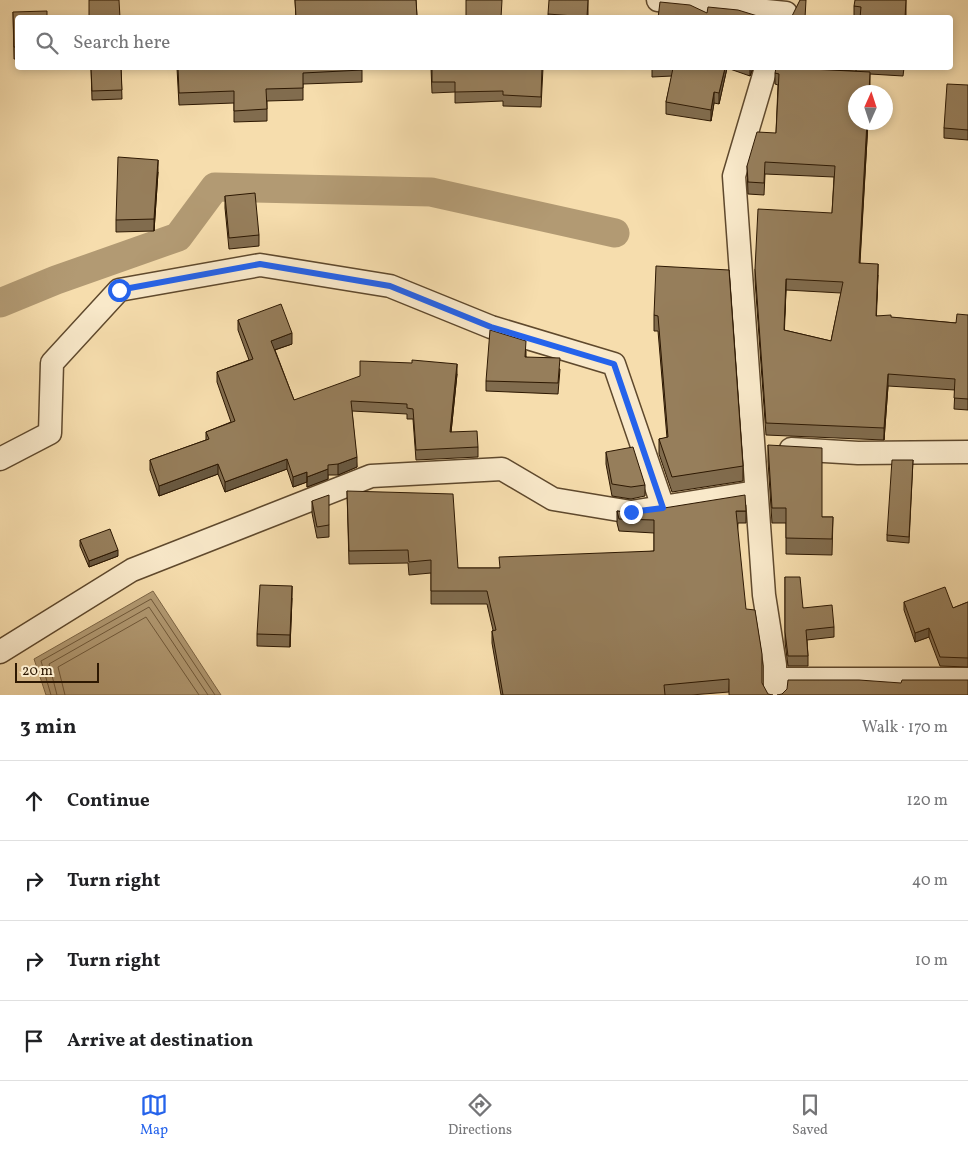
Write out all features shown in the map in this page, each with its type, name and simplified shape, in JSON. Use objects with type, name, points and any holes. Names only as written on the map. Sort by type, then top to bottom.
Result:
[{"type":"street","points":[[658,0],[788,10]]},
{"type":"street","points":[[765,70],[734,176],[752,447],[764,595],[775,665],[775,687],[968,679]]},
{"type":"street","points":[[0,459],[50,433],[52,363],[119,290],[260,264],[390,286],[491,327],[614,364],[663,508]]},
{"type":"street","points":[[752,447],[858,453],[968,452]]},
{"type":"street","points":[[0,652],[132,570],[371,476],[502,469],[553,499],[631,512],[756,492]]},
{"type":"water","points":[[153,591],[221,695],[46,695],[34,659]]},
{"type":"building","points":[[89,0],[119,0],[120,15],[89,15]]},
{"type":"building","points":[[295,0],[416,0],[417,15],[296,15]]},
{"type":"building","points":[[466,0],[502,0],[501,15],[466,15]]},
{"type":"building","points":[[549,0],[588,0],[587,15],[548,14]]},
{"type":"building","points":[[800,0],[806,0],[805,15],[792,15]]},
{"type":"building","points":[[855,0],[906,0],[905,15],[860,15],[861,7],[854,6]]},
{"type":"building","points":[[660,2],[690,5],[707,13],[708,7],[738,10],[754,15],[658,15]]},
{"type":"building","points":[[47,11],[47,15],[15,15],[15,47],[14,47],[13,12]]},
{"type":"building","points":[[91,70],[121,70],[122,90],[92,91]]},
{"type":"building","points":[[178,70],[362,70],[303,73],[303,88],[266,89],[267,109],[234,111],[234,91],[179,93]]},
{"type":"building","points":[[432,70],[542,70],[541,97],[503,95],[503,91],[455,92],[455,82],[432,82]]},
{"type":"building","points":[[673,70],[725,70],[719,93],[714,92],[711,110],[666,102]]},
{"type":"building","points":[[776,70],[870,72],[869,85],[848,85],[848,130],[867,130],[859,263],[878,264],[876,316],[891,315],[891,317],[956,323],[957,314],[968,315],[968,399],[954,398],[955,379],[888,374],[884,428],[766,423],[755,269],[758,209],[832,213],[835,166],[765,162],[764,183],[748,182],[747,166],[757,132],[776,133],[779,74],[775,73]],"holes":[[[786,279],[843,282],[831,341],[784,330]]]},
{"type":"building","points":[[947,84],[968,85],[968,130],[944,128]]},
{"type":"building","points":[[118,157],[158,160],[154,219],[116,220]]},
{"type":"building","points":[[255,193],[259,235],[229,238],[225,196]]},
{"type":"building","points":[[656,266],[729,270],[743,466],[672,477],[659,439],[668,437],[658,316],[654,315]]},
{"type":"building","points":[[281,304],[292,333],[271,341],[294,400],[360,376],[360,361],[412,363],[412,360],[457,364],[450,432],[477,431],[478,447],[416,450],[413,409],[407,408],[407,404],[351,401],[357,457],[338,464],[328,465],[328,469],[307,477],[307,472],[293,477],[287,459],[225,482],[218,464],[159,486],[150,460],[209,439],[206,432],[235,421],[217,372],[253,359],[238,320]]},
{"type":"building","points":[[490,330],[526,341],[525,357],[560,358],[558,383],[486,381]]},
{"type":"building","points":[[768,445],[822,448],[822,517],[833,517],[832,539],[786,538],[786,508],[772,508]]},
{"type":"building","points":[[633,447],[645,485],[631,487],[612,484],[606,452]]},
{"type":"building","points":[[892,460],[913,460],[909,537],[887,535]]},
{"type":"building","points":[[347,491],[453,494],[458,568],[500,568],[499,557],[654,551],[654,520],[619,519],[617,511],[633,513],[745,495],[746,511],[736,511],[746,609],[755,610],[762,654],[762,683],[768,694],[773,695],[729,695],[729,679],[664,685],[665,695],[503,695],[492,631],[496,630],[487,591],[431,591],[431,560],[409,562],[408,550],[349,551]]},
{"type":"building","points":[[329,495],[329,525],[317,527],[312,501]]},
{"type":"building","points":[[110,529],[118,550],[89,561],[80,540]]},
{"type":"building","points":[[785,577],[800,577],[803,608],[832,605],[834,627],[806,630],[808,656],[788,656],[785,632]]},
{"type":"building","points":[[260,585],[292,586],[290,635],[257,634]]},
{"type":"building","points":[[945,587],[953,608],[968,602],[968,658],[940,657],[929,628],[915,633],[904,602]]},
{"type":"building","points":[[788,680],[859,680],[901,683],[902,680],[968,680],[968,695],[777,695],[782,694],[787,689]]},
{"type":"waterway","points":[[0,303],[56,280],[178,237],[215,187],[431,192],[615,233]]},
{"type":"route","points":[[119,290],[260,264],[390,286],[491,327],[614,364],[663,508],[631,512]]}]
